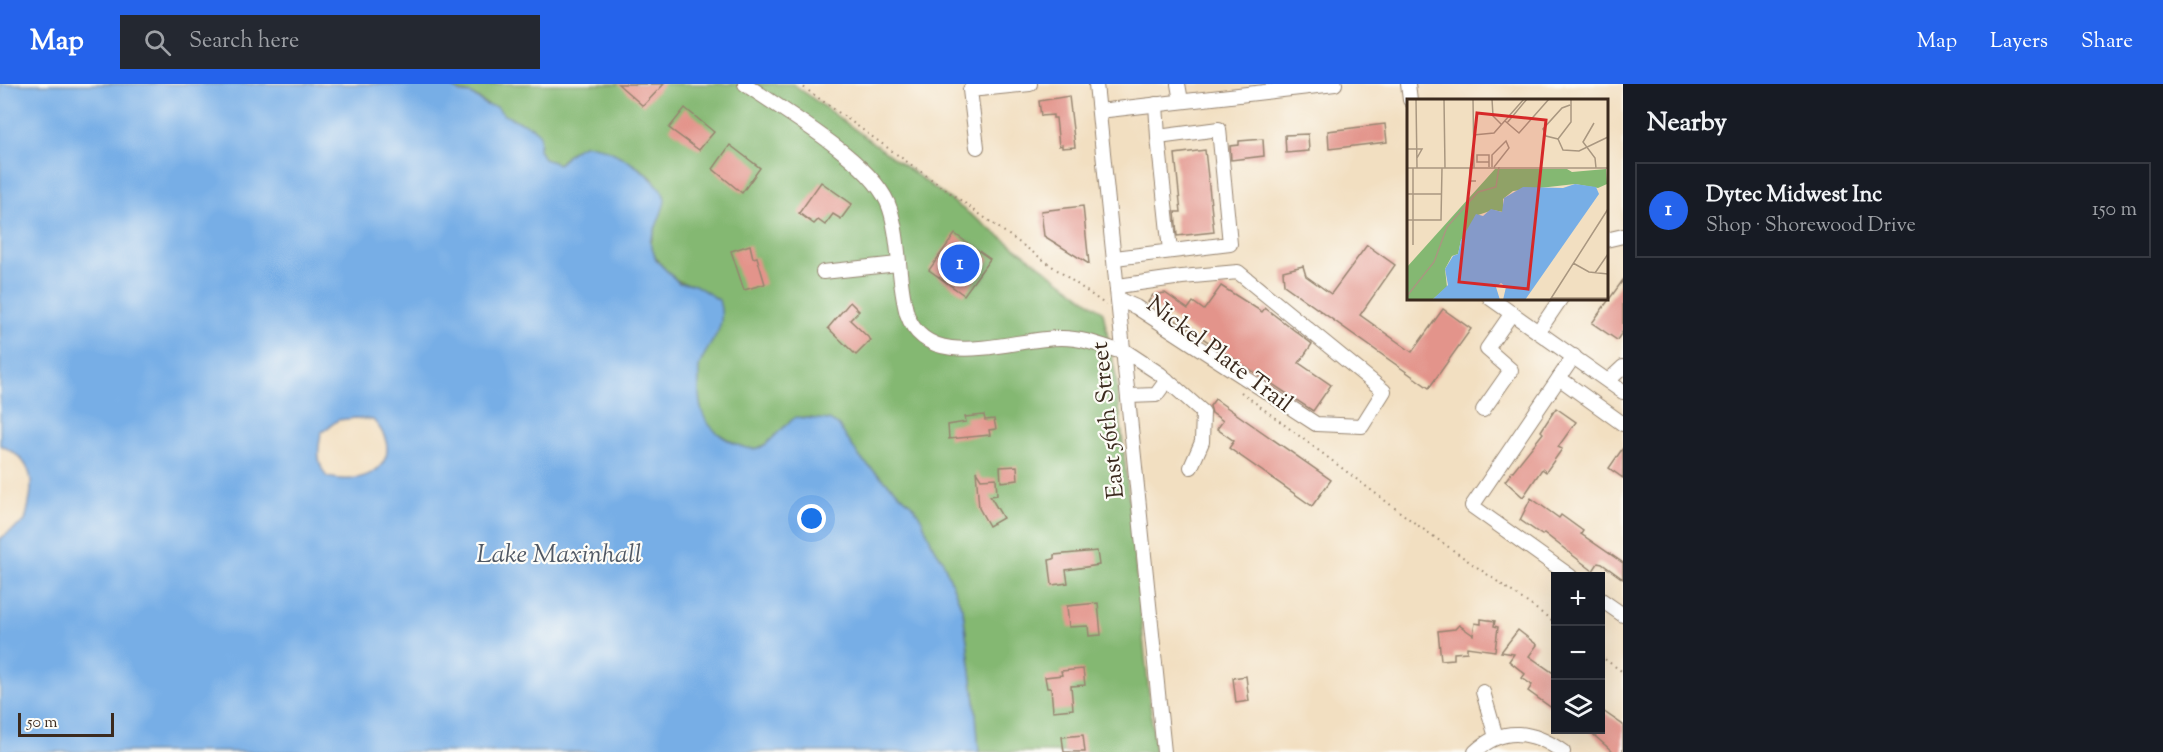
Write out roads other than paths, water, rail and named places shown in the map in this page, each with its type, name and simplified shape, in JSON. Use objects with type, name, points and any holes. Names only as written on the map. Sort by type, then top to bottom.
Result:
[{"type":"street","points":[[745,84],[853,160],[880,187],[893,219],[898,264],[909,321],[918,335],[932,345],[960,348],[1070,338],[1125,352],[1167,380],[1203,412],[1202,442],[1191,467]]},
{"type":"street","points":[[977,147],[970,90],[1030,84]]},
{"type":"street","name":"East 56th Street","points":[[1096,84],[1119,286],[1164,752]]},
{"type":"street","points":[[1178,84],[1181,101]]},
{"type":"street","points":[[1099,111],[1335,84]]},
{"type":"street","points":[[1408,84],[1410,99]]},
{"type":"street","points":[[1156,104],[1170,251]]},
{"type":"street","points":[[1115,258],[1230,244],[1219,129],[1158,137]]},
{"type":"street","points":[[1608,240],[1623,236]]},
{"type":"street","points":[[823,272],[898,264]]},
{"type":"street","points":[[1119,286],[1238,272],[1384,391],[1362,426],[1316,424],[1142,311],[1120,304]]},
{"type":"street","points":[[1142,282],[1142,311]]},
{"type":"street","points":[[1493,300],[1623,392]]},
{"type":"street","points":[[1538,332],[1561,300]]},
{"type":"street","points":[[1483,411],[1511,370],[1487,349],[1512,313]]},
{"type":"street","points":[[1564,572],[1472,506],[1574,356]]},
{"type":"street","points":[[1608,381],[1623,367]]},
{"type":"street","points":[[1559,378],[1623,424]]},
{"type":"street","points":[[1129,396],[1156,395],[1167,380]]},
{"type":"street","points":[[1605,602],[1623,615]]},
{"type":"street","points":[[1482,692],[1496,737]]},
{"type":"street","points":[[1475,752],[1496,737],[1514,733],[1531,734],[1563,752]]},
{"type":"water","name":"Lake Maxinhall","points":[[0,84],[449,84],[460,93],[471,94],[486,105],[497,107],[504,115],[532,127],[540,134],[539,149],[544,159],[558,164],[576,148],[593,145],[630,163],[654,181],[661,190],[665,202],[650,242],[656,260],[679,283],[695,285],[719,300],[720,327],[704,355],[699,371],[699,396],[702,412],[715,431],[737,445],[757,448],[771,440],[796,417],[829,420],[838,425],[861,459],[914,507],[942,559],[963,611],[979,752],[0,752],[0,539],[25,521],[31,486],[27,467],[21,459],[0,445]],"holes":[[[356,418],[373,420],[386,440],[387,449],[381,466],[363,476],[348,479],[327,477],[319,461],[321,433],[338,420]]]},
{"type":"place","name":"Dytec Midwest Inc","points":[[960,264]]}]
